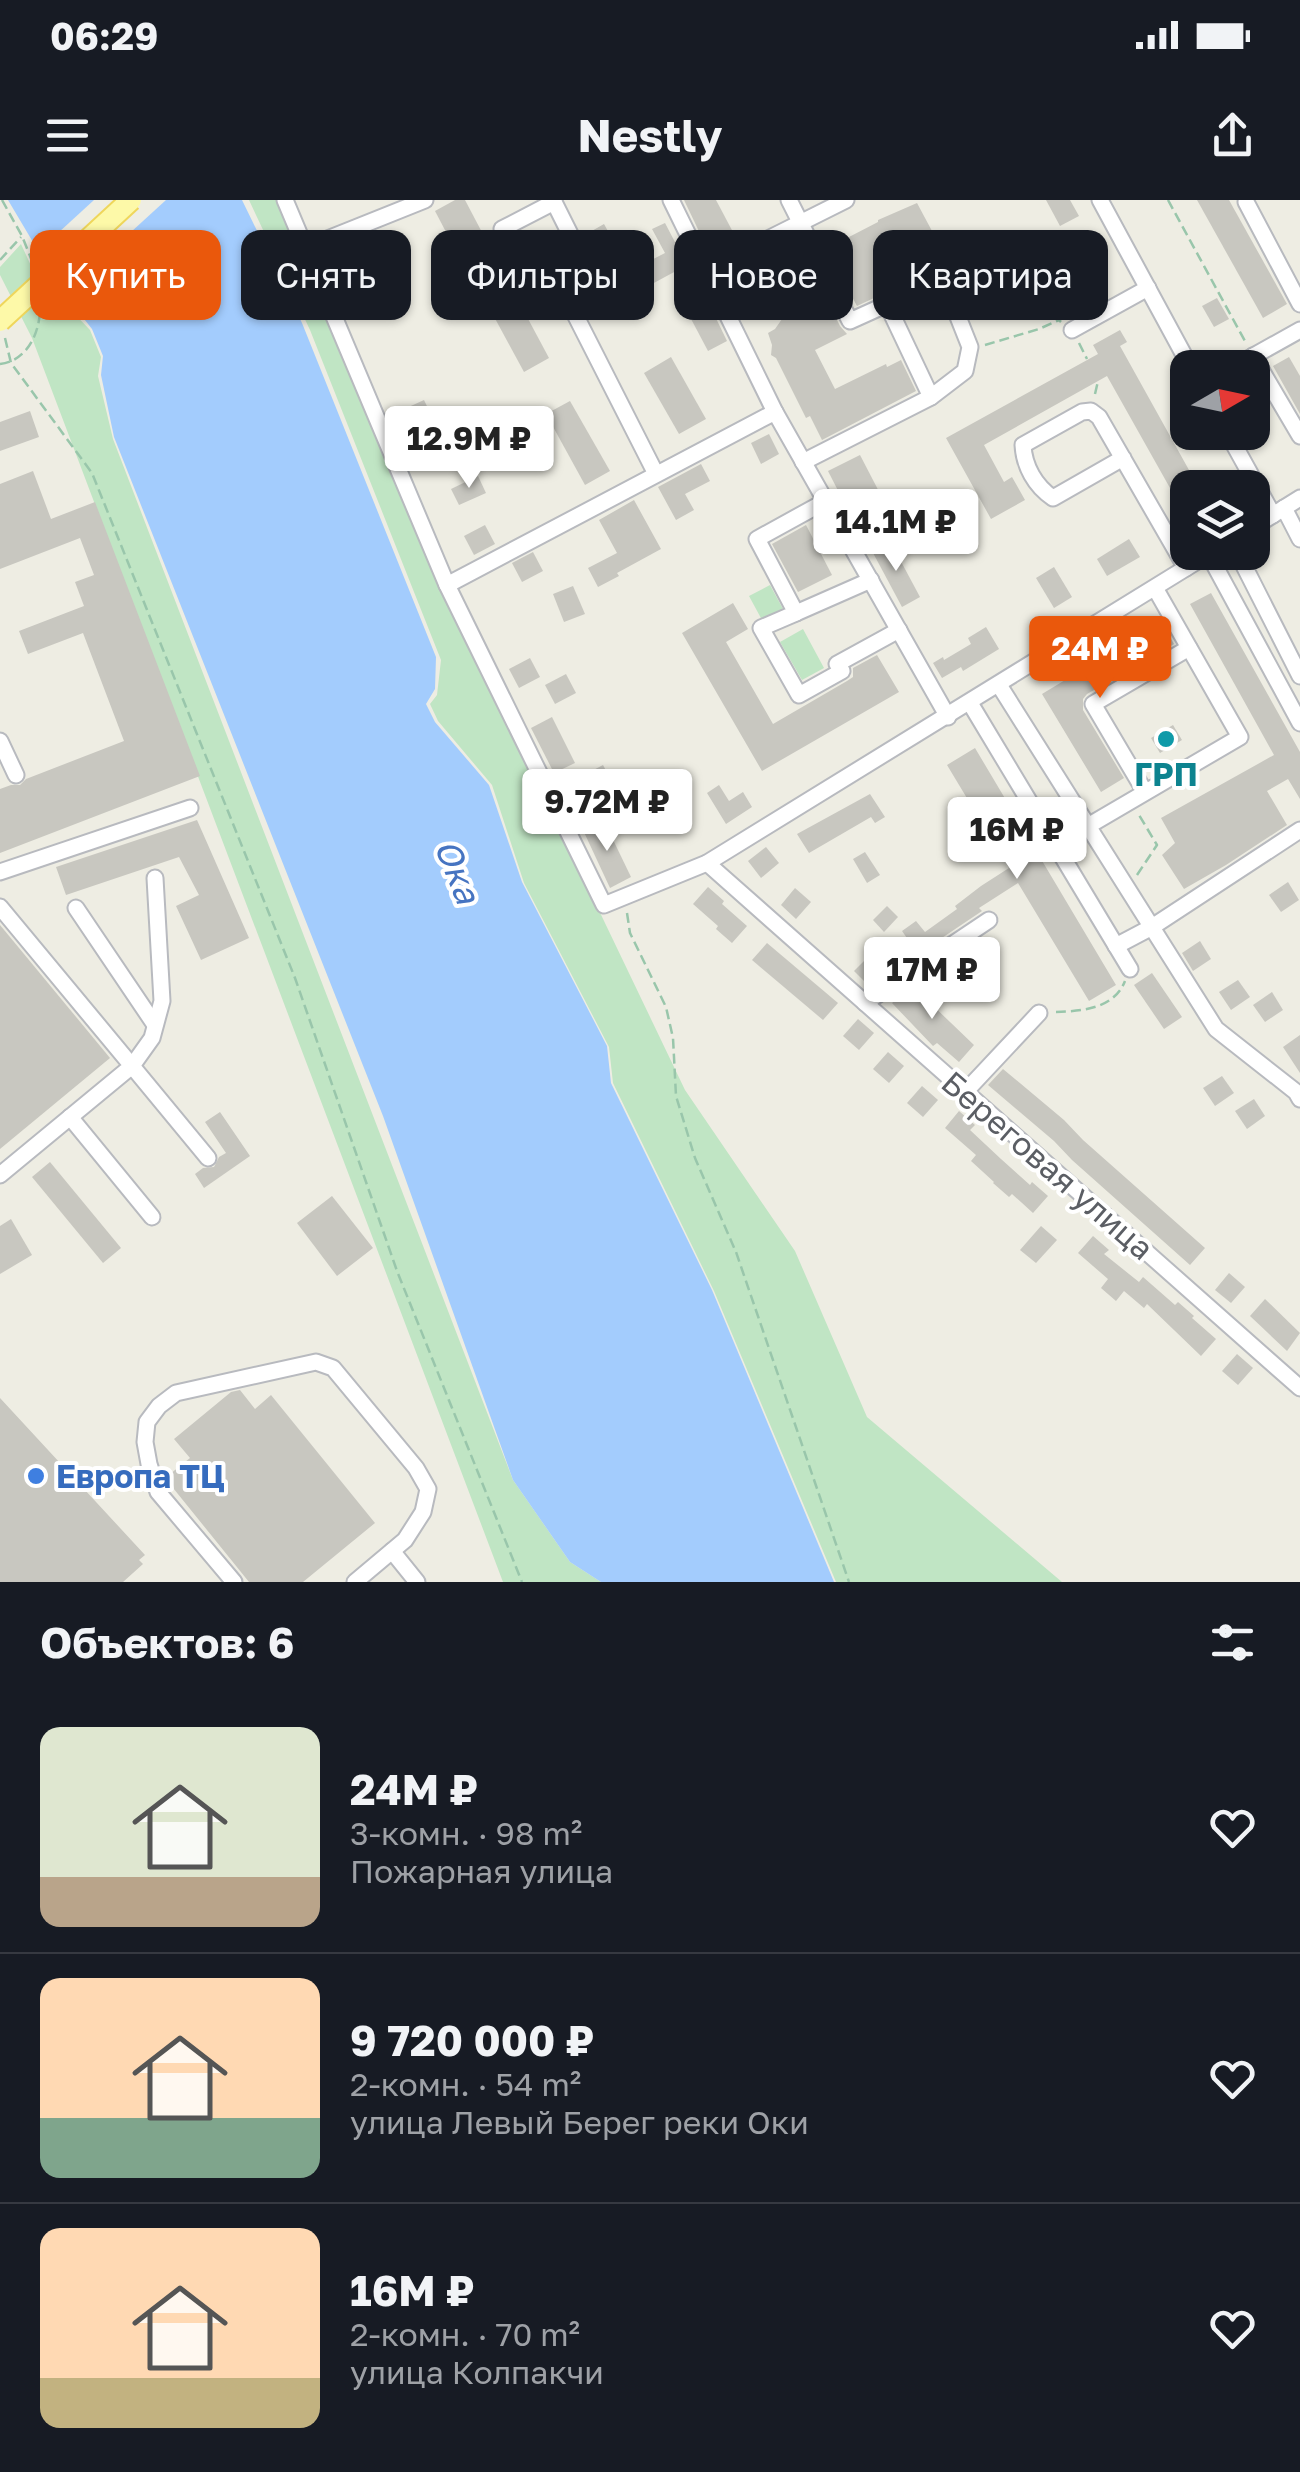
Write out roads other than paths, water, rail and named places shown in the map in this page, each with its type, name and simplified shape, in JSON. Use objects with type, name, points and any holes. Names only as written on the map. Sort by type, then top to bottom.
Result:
[{"type":"main road","points":[[2,326],[131,200]]},
{"type":"street","points":[[285,200],[298,230]]},
{"type":"street","points":[[350,230],[425,200]]},
{"type":"street","points":[[671,200],[686,230]]},
{"type":"street","points":[[790,200],[850,321],[873,310]]},
{"type":"street","points":[[784,230],[846,200]]},
{"type":"street","points":[[1100,200],[1181,350]]},
{"type":"street","points":[[503,230],[554,201],[568,230]]},
{"type":"street","points":[[1246,202],[1300,304]]},
{"type":"street","points":[[1072,330],[1148,288]]},
{"type":"street","points":[[335,320],[447,585],[604,905],[707,864],[1183,570]]},
{"type":"street","points":[[578,320],[656,474]]},
{"type":"street","points":[[731,320],[776,412],[948,717]]},
{"type":"street","points":[[894,320],[932,397]]},
{"type":"street","points":[[804,462],[932,397],[966,371],[970,348],[959,320]]},
{"type":"street","points":[[1264,350],[1300,330]]},
{"type":"street","points":[[1270,385],[1300,436]]},
{"type":"street","points":[[1123,458],[1053,498],[1041,490],[1024,461],[1023,444],[1090,411],[1099,417],[1123,458],[1170,540]]},
{"type":"street","points":[[447,585],[776,412]]},
{"type":"street","points":[[1239,450],[1300,539]]},
{"type":"street","points":[[1270,517],[1300,498]]},
{"type":"street","points":[[796,612],[757,538],[826,501]]},
{"type":"street","points":[[1219,570],[1296,705],[1300,723]]},
{"type":"street","points":[[1245,570],[1300,676]]},
{"type":"street","points":[[871,580],[761,628],[799,695],[842,671],[837,664],[899,630]]},
{"type":"street","points":[[1088,826],[1240,737],[1155,588]]},
{"type":"street","points":[[1138,796],[1093,704],[1189,648]]},
{"type":"street","points":[[999,685],[1216,1028],[1300,1099]]},
{"type":"street","points":[[970,703],[1130,969]]},
{"type":"street","points":[[0,741],[16,776]]},
{"type":"street","points":[[0,872],[190,808]]},
{"type":"street","points":[[1116,946],[1152,927],[1300,830]]},
{"type":"street","name":"Береговая улица","points":[[707,864],[1300,1388]]},
{"type":"street","points":[[0,1175],[132,1066],[152,1038],[162,1001],[156,878]]},
{"type":"street","points":[[0,907],[208,1158]]},
{"type":"street","points":[[76,908],[156,1025]]},
{"type":"street","points":[[866,1004],[989,920]]},
{"type":"street","points":[[965,1092],[1039,1012]]},
{"type":"street","points":[[70,1117],[152,1217]]},
{"type":"street","points":[[234,1582],[158,1492],[145,1442],[147,1422],[158,1406],[176,1393],[316,1362],[333,1368],[416,1468],[428,1488],[423,1512],[405,1540],[356,1582]]},
{"type":"street","points":[[392,1551],[416,1582]]},
{"type":"water","name":"Ока","points":[[8,200],[242,200],[257,230],[241,230],[241,320],[302,323],[436,657],[435,689],[426,704],[435,722],[489,785],[522,882],[607,1046],[611,1083],[712,1290],[834,1582],[601,1582],[570,1562],[513,1480],[383,1116],[114,437],[101,375],[103,356],[85,320],[221,320],[221,230],[30,230],[30,237]]},
{"type":"place","name":"ГРП","points":[[1166,739]]},
{"type":"place","name":"Европа ТЦ","points":[[36,1476]]}]
